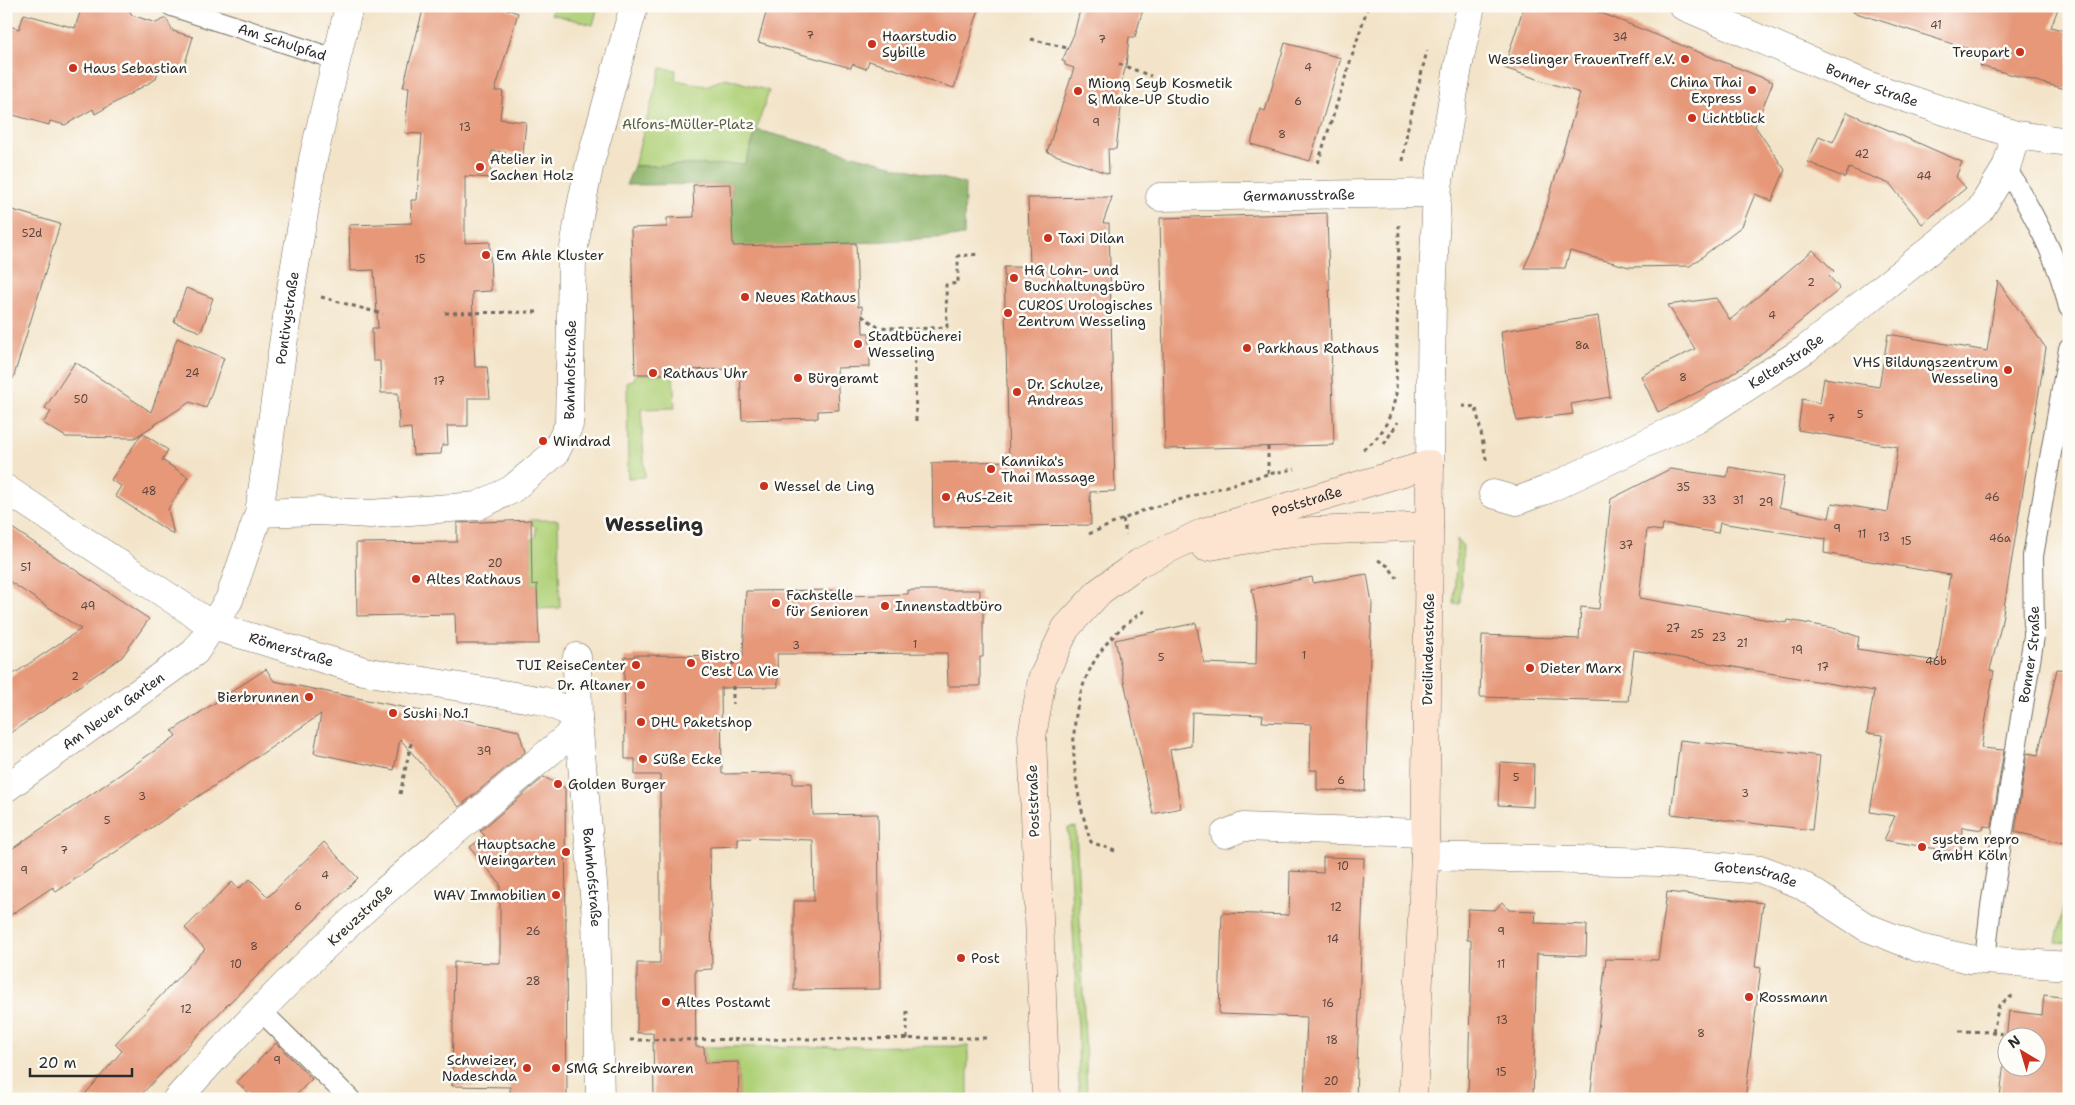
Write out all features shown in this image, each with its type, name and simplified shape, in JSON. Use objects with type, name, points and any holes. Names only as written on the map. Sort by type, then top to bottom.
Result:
[{"type":"street","name":"Pontivystraße","points":[[213,626],[228,600],[259,513],[291,289],[313,159],[349,6]]},
{"type":"street","name":"Bahnhofstraße","points":[[259,513],[318,511],[370,514],[477,506],[494,500],[526,480],[556,453],[570,425],[572,260],[584,192],[634,6]]},
{"type":"street","points":[[1430,464],[1432,298],[1437,194],[1458,67],[1471,6]]},
{"type":"street","name":"Bonner Straße","points":[[1683,6],[1870,86],[2016,135],[2069,142]]},
{"type":"street","name":"Keltenstraße","points":[[1492,494],[1517,501],[1546,490],[1697,419],[1749,388],[1806,349],[1980,210],[2006,168],[2016,135]]},
{"type":"street","name":"Germanusstraße","points":[[1160,196],[1400,192],[1437,194]]},
{"type":"street","name":"Dreilindenstraße","points":[[1413,1099],[1424,844],[1430,464]]},
{"type":"street","name":"Poststraße","points":[[1046,1099],[1033,818],[1032,736],[1042,679],[1066,628],[1100,591],[1139,563],[1204,532],[1430,464]]},
{"type":"street","name":"Römerstraße","points":[[6,490],[213,626],[364,671],[544,701],[570,712],[578,721]]},
{"type":"street","name":"Poststraße","points":[[1157,555],[1266,536],[1302,532],[1430,526]]},
{"type":"street","name":"Am Neuen Garten","points":[[6,788],[195,652],[213,626]]},
{"type":"street","name":"Bahnhofstraße","points":[[577,657],[578,721],[596,916],[600,1099]]},
{"type":"street","name":"Kreuzstraße","points":[[177,1099],[260,1010],[377,898],[558,745],[574,730],[578,721]]},
{"type":"street","points":[[1225,834],[1243,827],[1424,844]]},
{"type":"street","name":"Gotenstraße","points":[[1424,844],[1762,870],[1800,884],[1866,927],[1919,948],[1986,960],[2069,966]]},
{"type":"lane","name":"Am Schulpfad","points":[[172,6],[335,59]]},
{"type":"lane","points":[[2006,168],[2028,205],[2063,281],[2069,307]]},
{"type":"lane","name":"Bonner Straße","points":[[1986,960],[1991,906],[2034,636],[2033,556],[2069,349]]},
{"type":"lane","points":[[260,1010],[350,1099]]},
{"type":"path","points":[[1308,194],[1368,6]]},
{"type":"path","points":[[1031,39],[1068,48]]},
{"type":"path","points":[[1356,453],[1370,445],[1390,421],[1396,395],[1400,192],[1406,131],[1430,42]]},
{"type":"path","points":[[1119,64],[1151,76]]},
{"type":"path","points":[[862,316],[878,326],[914,329],[947,327],[946,284],[958,283],[958,256],[979,254]]},
{"type":"path","points":[[291,289],[383,314]]},
{"type":"path","points":[[444,312],[570,311]]},
{"type":"path","points":[[914,329],[916,421]]},
{"type":"path","points":[[1268,446],[1268,474]]},
{"type":"path","points":[[1089,534],[1144,510],[1268,474],[1296,469]]},
{"type":"path","points":[[1123,519],[1126,538]]},
{"type":"path","points":[[1370,556],[1388,566],[1428,614]]},
{"type":"path","points":[[1115,851],[1090,842],[1080,811],[1073,770],[1074,730],[1078,700],[1092,667],[1108,642],[1127,621],[1146,610]]},
{"type":"path","points":[[733,665],[734,654]]},
{"type":"path","points":[[733,686],[733,704]]},
{"type":"path","points":[[400,794],[412,739]]},
{"type":"path","points":[[1993,1032],[1999,1005],[2017,993],[2023,994]]},
{"type":"path","points":[[907,1011],[907,1039]]},
{"type":"path","points":[[1959,1031],[1998,1033]]},
{"type":"path","points":[[599,1040],[987,1038]]},
{"type":"green space","points":[[554,6],[598,6],[593,25],[551,14]]},
{"type":"green space","name":"Alfons-Müller-Platz","points":[[661,68],[676,70],[675,80],[706,86],[726,78],[769,91],[745,164],[634,166]]},
{"type":"green space","points":[[757,130],[965,184],[964,236],[856,243],[733,287],[731,184],[626,185],[634,166],[745,164]]},
{"type":"green space","points":[[635,374],[673,374],[675,408],[641,409],[645,477],[628,478],[627,381],[634,380]]},
{"type":"green space","points":[[530,520],[558,520],[560,608],[538,609],[537,585],[532,585],[531,540],[536,537],[536,527],[531,524]]},
{"type":"green space","points":[[1457,539],[1463,546],[1460,604],[1454,604]]},
{"type":"green space","points":[[1076,827],[1087,1099],[1079,1099],[1078,1032],[1068,828]]},
{"type":"green space","points":[[2066,894],[2069,895],[2069,943],[2056,942]]},
{"type":"green space","points":[[968,1046],[968,1099],[739,1099],[738,1062],[705,1063],[704,1047]]},
{"type":"building","name":"Haus Sebastian","points":[[82,6],[127,6],[132,15],[156,23],[166,18],[173,31],[193,37],[183,70],[160,63],[156,79],[95,114],[93,109],[65,125],[50,121],[49,125],[6,113],[6,25],[19,29],[24,14],[75,28]]},
{"type":"building","points":[[424,6],[499,6],[518,13],[495,91],[503,91],[500,119],[526,122],[523,154],[492,151],[490,178],[465,176],[465,243],[490,242],[491,291],[472,292],[475,367],[487,367],[490,398],[468,398],[468,426],[447,426],[448,445],[442,445],[441,454],[413,455],[411,428],[399,429],[398,393],[381,393],[380,361],[373,361],[372,328],[378,328],[374,270],[350,271],[349,225],[412,223],[411,200],[417,200],[422,134],[405,133],[409,87],[403,87]]},
{"type":"building","points":[[768,6],[980,6],[954,88],[869,61],[866,69],[852,64],[851,68],[758,42]]},
{"type":"building","points":[[1081,6],[1144,6],[1135,37],[1129,37],[1126,66],[1121,83],[1124,84],[1116,149],[1108,149],[1109,174],[1047,152],[1074,68],[1065,65],[1065,62],[1062,61],[1074,34]]},
{"type":"building","points":[[1524,6],[1584,6],[1773,82],[1755,126],[1785,170],[1772,201],[1755,194],[1742,226],[1690,266],[1629,267],[1570,251],[1565,268],[1524,268],[1537,239],[1580,93],[1504,68]]},
{"type":"building","points":[[1854,6],[2059,6],[2051,27],[2069,32],[2069,90],[1980,66],[1984,54],[1853,12]]},
{"type":"building","points":[[1285,43],[1341,58],[1310,161],[1251,144],[1260,109],[1265,111]]},
{"type":"building","points":[[1847,112],[1962,162],[1956,177],[1966,188],[1922,224],[1890,184],[1849,168],[1845,178],[1808,162],[1819,136],[1833,142]]},
{"type":"building","name":"Neues Rathaus","points":[[731,184],[733,246],[856,243],[858,307],[862,306],[863,333],[869,333],[870,367],[837,368],[839,410],[818,411],[818,418],[742,420],[740,369],[673,370],[673,374],[635,374],[631,228],[667,227],[667,218],[694,217],[693,185]]},
{"type":"building","points":[[1112,197],[1103,223],[1109,223],[1115,491],[1090,492],[1091,525],[933,527],[932,463],[1009,461],[1004,267],[1030,267],[1028,198]]},
{"type":"building","points":[[6,208],[60,224],[13,379],[6,378]]},
{"type":"building","name":"Parkhaus Rathaus","points":[[1327,213],[1334,445],[1165,449],[1160,218]]},
{"type":"building","points":[[1813,250],[1834,271],[1829,276],[1840,289],[1757,357],[1726,378],[1658,412],[1641,376],[1695,349],[1668,305],[1716,298],[1730,320]]},
{"type":"building","points":[[1998,281],[2046,348],[2001,626],[1990,670],[1994,671],[1981,748],[2004,750],[1992,827],[1984,826],[1983,830],[1962,827],[1961,853],[1884,840],[1895,816],[1870,812],[1883,735],[1867,733],[1874,691],[1634,650],[1628,701],[1480,697],[1482,635],[1579,639],[1581,607],[1599,609],[1611,499],[1670,469],[1727,477],[1729,467],[1784,476],[1779,507],[1829,518],[1832,503],[1888,512],[1898,447],[1798,430],[1802,399],[1820,403],[1824,378],[1879,387],[1888,334],[1987,351]],"holes":[[[1720,523],[1825,539],[1824,553],[1950,575],[1937,661],[1857,649],[1859,637],[1833,628],[1788,620],[1787,623],[1639,598],[1647,529],[1662,531],[1663,524],[1718,533]]]},
{"type":"building","points":[[186,288],[213,298],[201,332],[174,322]]},
{"type":"building","points":[[1598,316],[1610,397],[1571,404],[1573,414],[1517,421],[1506,375],[1501,331]]},
{"type":"building","points":[[177,338],[224,358],[206,408],[190,402],[135,438],[66,437],[43,423],[51,412],[45,408],[75,362],[151,412]]},
{"type":"building","points":[[142,433],[168,450],[162,460],[188,477],[168,509],[174,535],[115,496],[121,486],[111,480]]},
{"type":"building","points":[[531,520],[532,585],[537,584],[539,644],[456,644],[455,614],[357,616],[356,543],[457,542],[457,523]]},
{"type":"building","points":[[6,524],[149,619],[122,657],[6,736],[6,679],[81,629],[6,579]]},
{"type":"building","points":[[1367,574],[1372,603],[1365,791],[1317,790],[1317,770],[1310,770],[1311,724],[1262,722],[1263,715],[1192,712],[1191,746],[1170,750],[1181,808],[1153,814],[1115,640],[1196,623],[1204,663],[1256,665],[1257,617],[1252,589],[1312,577],[1313,583]]},
{"type":"building","points":[[847,590],[847,596],[908,594],[908,590],[980,590],[980,599],[983,599],[983,657],[980,657],[980,686],[948,686],[947,653],[777,654],[778,687],[721,688],[722,774],[793,773],[793,784],[812,784],[813,815],[878,814],[880,989],[794,990],[794,901],[814,901],[813,840],[738,838],[738,846],[710,847],[712,969],[695,970],[696,1047],[704,1047],[705,1063],[738,1062],[739,1099],[654,1099],[653,1033],[637,1033],[637,963],[660,963],[660,775],[635,775],[635,759],[625,759],[624,657],[634,657],[634,655],[743,656],[746,591]]},
{"type":"building","points":[[266,669],[274,681],[519,731],[525,752],[459,807],[400,739],[394,770],[314,753],[321,714],[56,892],[53,887],[6,918],[6,853],[176,736],[172,731]]},
{"type":"building","points":[[2057,669],[2069,670],[2069,844],[2015,832],[2027,753],[2038,755]]},
{"type":"building","points":[[1680,740],[1820,756],[1812,830],[1671,814]]},
{"type":"building","points":[[1500,762],[1534,764],[1533,807],[1498,805]]},
{"type":"building","points":[[544,777],[565,788],[567,1099],[510,1099],[510,1087],[452,1086],[454,962],[500,963],[500,884],[470,847],[485,836],[480,831]]},
{"type":"building","points":[[324,842],[358,878],[225,1007],[137,1099],[81,1099],[122,1051],[115,1044],[205,949],[185,928],[232,882],[238,889],[250,879],[268,897]]},
{"type":"building","points":[[1323,857],[1364,858],[1356,1099],[1304,1099],[1307,1017],[1219,1014],[1222,913],[1289,915],[1290,871],[1323,873]]},
{"type":"building","points":[[1667,892],[1763,903],[1755,967],[1761,968],[1745,1099],[1590,1099],[1606,959],[1658,960]]},
{"type":"building","points":[[1502,902],[1509,910],[1536,911],[1535,923],[1587,925],[1586,956],[1537,954],[1533,1099],[1468,1099],[1471,940],[1467,940],[1468,909],[1495,910]]},
{"type":"building","points":[[2044,995],[2069,998],[2069,1099],[2000,1099],[2002,1078],[2048,1078],[2048,1028],[2007,1028],[2009,1011],[2042,1015]]},
{"type":"building","points":[[276,1043],[312,1079],[292,1099],[255,1099],[237,1082]]},
{"type":"place","name":"Haarstudio Sybille","points":[[872,44]]},
{"type":"place","name":"Treupart","points":[[2020,52]]},
{"type":"place","name":"Wesselinger FrauenTreff e.V.","points":[[1685,59]]},
{"type":"place","name":"Haus Sebastian","points":[[73,68]]},
{"type":"place","name":"China Thai Express","points":[[1752,90]]},
{"type":"place","name":"Miong Seyb Kosmetik & Make-UP Studio","points":[[1078,91]]},
{"type":"place","name":"Lichtblick","points":[[1692,118]]},
{"type":"place","name":"Atelier in Sachen Holz","points":[[480,167]]},
{"type":"place","name":"Taxi Dilan","points":[[1048,238]]},
{"type":"place","name":"Em Ahle Kluster","points":[[486,255]]},
{"type":"place","name":"HG Lohn- und Buchhaltungsbüro","points":[[1014,278]]},
{"type":"place","name":"Neues Rathaus","points":[[745,297]]},
{"type":"place","name":"CUROS Urologisches Zentrum Wesseling","points":[[1008,313]]},
{"type":"place","name":"Stadtbücherei Wesseling","points":[[858,344]]},
{"type":"place","name":"Parkhaus Rathaus","points":[[1247,348]]},
{"type":"place","name":"VHS Bildungszentrum Wesseling","points":[[2008,370]]},
{"type":"place","name":"Rathaus Uhr","points":[[653,373]]},
{"type":"place","name":"Bürgeramt","points":[[798,378]]},
{"type":"place","name":"Dr. Schulze, Andreas","points":[[1017,392]]},
{"type":"place","name":"Windrad","points":[[543,441]]},
{"type":"place","name":"Kannika's Thai Massage","points":[[991,469]]},
{"type":"place","name":"Wessel de Ling","points":[[764,486]]},
{"type":"place","name":"AuS-Zeit","points":[[946,497]]},
{"type":"place","name":"Altes Rathaus","points":[[416,579]]},
{"type":"place","name":"Fachstelle für Senioren","points":[[776,603]]},
{"type":"place","name":"Innenstadtbüro","points":[[885,606]]},
{"type":"place","name":"Bistro C'est La Vie","points":[[691,663]]},
{"type":"place","name":"TUI ReiseCenter","points":[[636,665]]},
{"type":"place","name":"Dieter Marx","points":[[1530,668]]},
{"type":"place","name":"Dr. Altaner","points":[[641,685]]},
{"type":"place","name":"Bierbrunnen","points":[[309,697]]},
{"type":"place","name":"Sushi No.1","points":[[393,713]]},
{"type":"place","name":"DHL Paketshop","points":[[641,722]]},
{"type":"place","name":"Süße Ecke","points":[[643,759]]},
{"type":"place","name":"Golden Burger","points":[[558,784]]},
{"type":"place","name":"system repro GmbH Köln","points":[[1922,847]]},
{"type":"place","name":"Hauptsache Weingarten","points":[[566,852]]},
{"type":"place","name":"WAV Immobilien","points":[[556,895]]},
{"type":"place","name":"Post","points":[[961,958]]},
{"type":"place","name":"Rossmann","points":[[1749,997]]},
{"type":"place","name":"Altes Postamt","points":[[666,1002]]},
{"type":"place","name":"Schweizer, Nadeschda","points":[[527,1068]]},
{"type":"place","name":"SMG Schreibwaren","points":[[556,1068]]},
{"type":"district","name":"Wesseling","points":[[654,524]]}]
